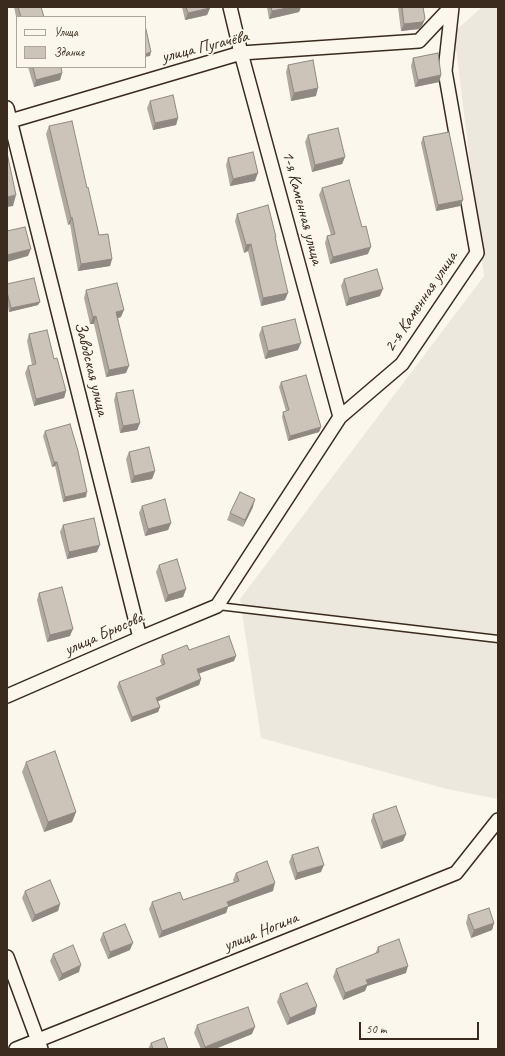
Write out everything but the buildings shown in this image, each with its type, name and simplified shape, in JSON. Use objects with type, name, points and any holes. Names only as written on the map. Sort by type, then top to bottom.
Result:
[{"type":"street","name":"1-я Каменная улица","points":[[230,7],[241,53],[340,417]]},
{"type":"street","name":"улица Пугачёва","points":[[9,122],[241,53],[419,41],[451,7]]},
{"type":"street","name":"2-я Каменная улица","points":[[217,606],[340,417],[402,364],[477,253],[445,71],[451,7]]},
{"type":"street","name":"Заводская улица","points":[[7,108],[9,122],[140,638]]},
{"type":"street","name":"улица Брюсова","points":[[7,696],[217,606]]},
{"type":"street","name":"улица Ногина","points":[[16,1049],[40,1045],[456,873],[498,820]]},
{"type":"street","points":[[7,957],[40,1045]]},
{"type":"lane","points":[[217,606],[498,639]]},
{"type":"shaded area","points":[[482,7],[498,7],[498,799],[447,789],[261,738],[240,599],[484,276],[454,32]]}]
